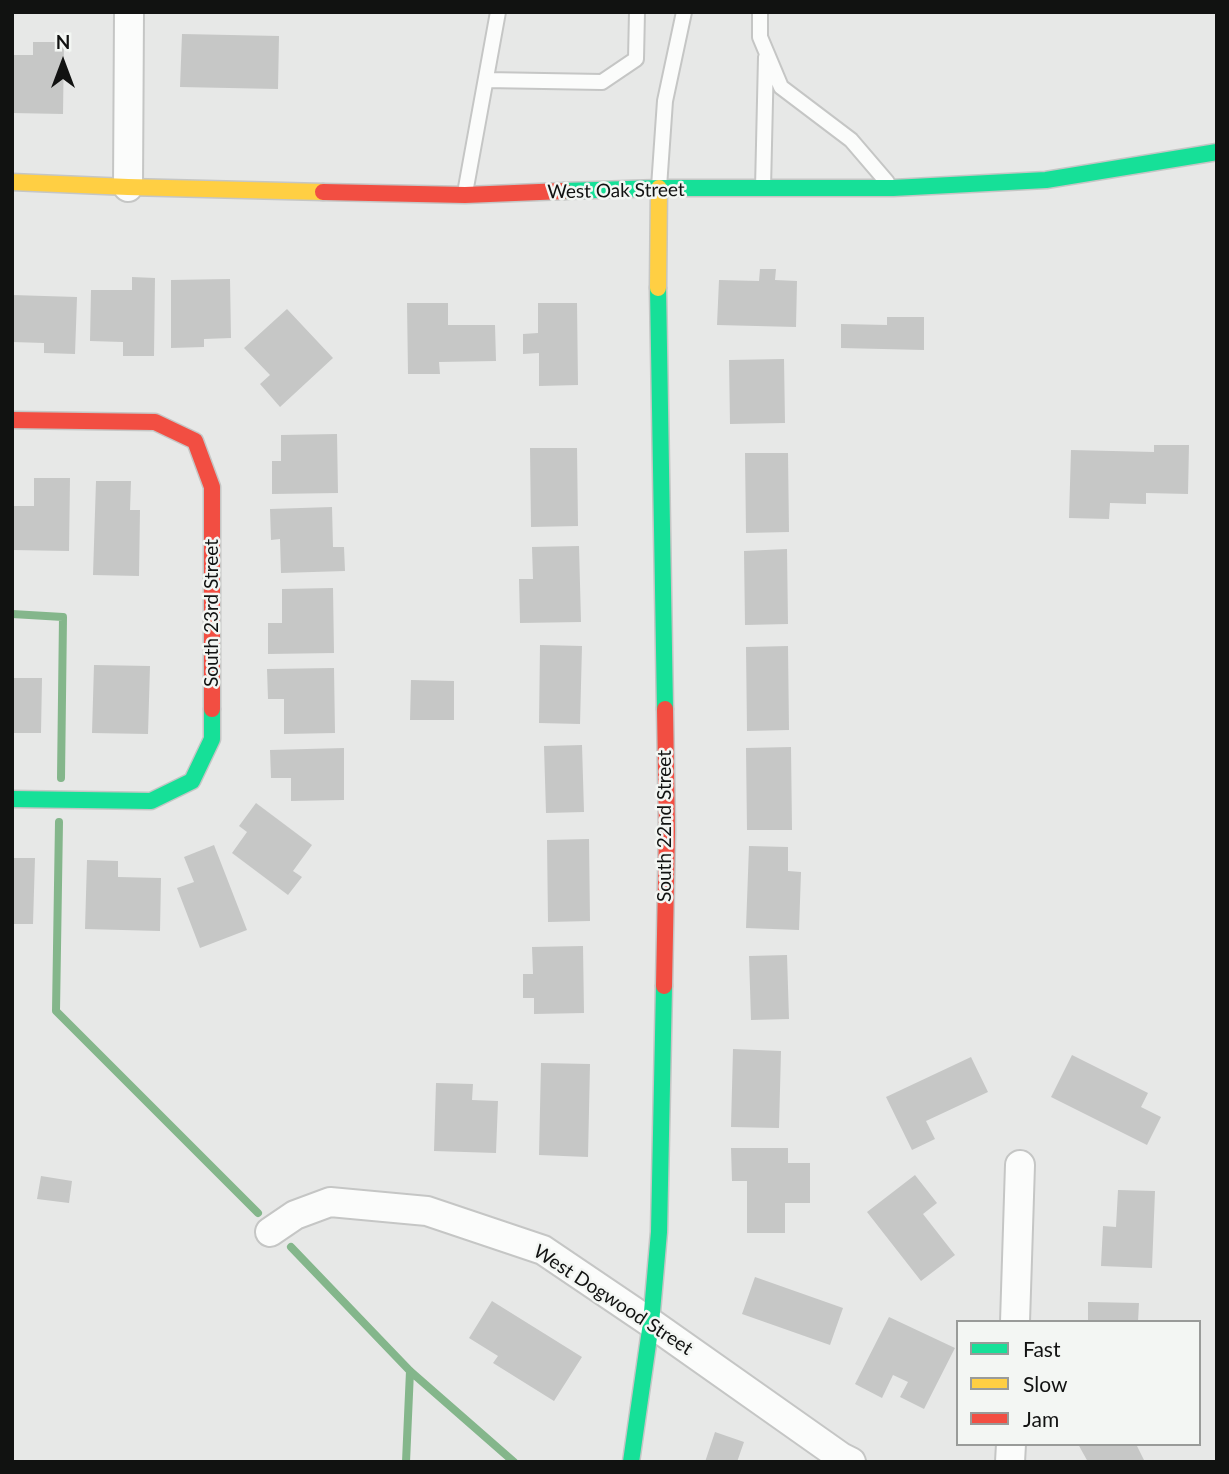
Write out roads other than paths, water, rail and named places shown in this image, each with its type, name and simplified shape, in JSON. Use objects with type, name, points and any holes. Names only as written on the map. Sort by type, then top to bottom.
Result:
[{"type":"street","points":[[128,187],[129,12]]},
{"type":"street","name":"West Oak Street","points":[[12,182],[465,195],[659,188],[893,188],[1046,180],[1217,152]]},
{"type":"street","name":"South 22nd Street","points":[[631,1462],[651,1322],[659,1232],[667,831],[657,255],[659,188]]},
{"type":"street","name":"South 23rd Street","points":[[12,419],[155,422],[195,441],[212,487],[212,739],[192,781],[151,801],[12,799]]},
{"type":"street","points":[[1015,1320],[1020,1165]]},
{"type":"street","name":"West Dogwood Street","points":[[270,1232],[295,1215],[330,1202],[427,1211],[543,1250],[851,1462]]},
{"type":"lane","points":[[465,195],[498,12]]},
{"type":"lane","points":[[486,80],[602,82],[636,59],[637,12]]},
{"type":"lane","points":[[659,188],[665,101],[684,12]]},
{"type":"lane","points":[[760,12],[760,37],[781,87],[850,140],[893,188]]},
{"type":"lane","points":[[763,189],[766,52]]},
{"type":"waterway","points":[[12,614],[63,617],[61,778]]},
{"type":"waterway","points":[[59,822],[56,1011],[258,1213]]},
{"type":"waterway","points":[[291,1247],[410,1371],[514,1462]]},
{"type":"waterway","points":[[406,1462],[410,1371]]}]
